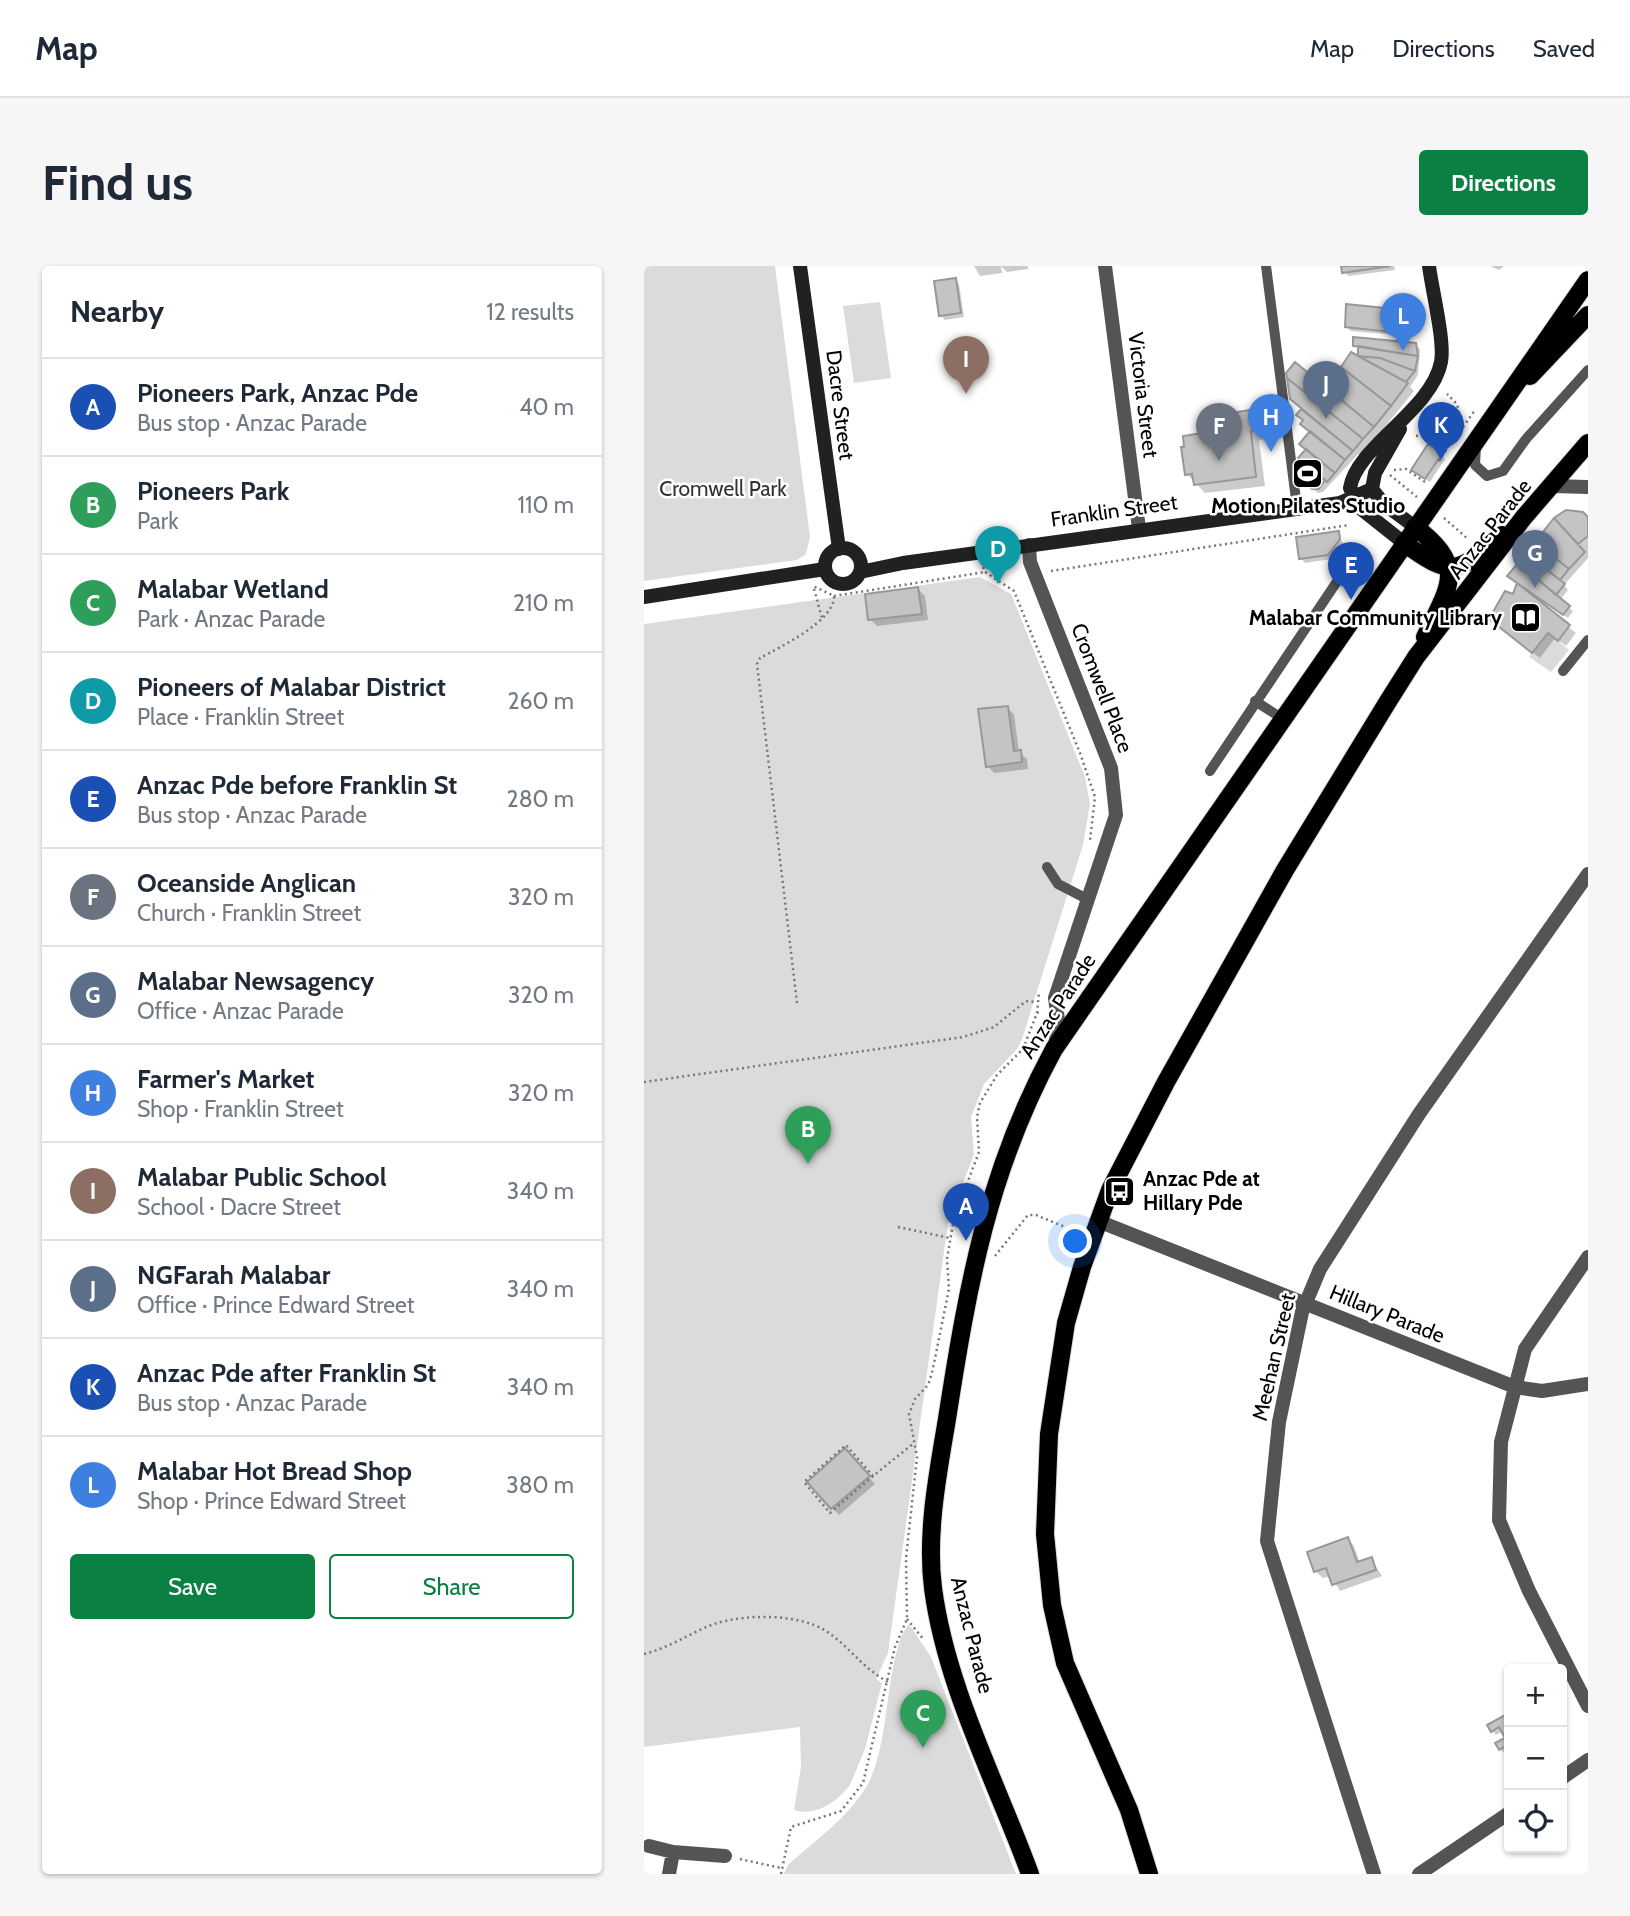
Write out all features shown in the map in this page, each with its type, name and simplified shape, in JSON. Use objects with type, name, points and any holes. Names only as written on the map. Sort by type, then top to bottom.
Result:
[{"type":"main road","name":"Anzac Parade","points":[[1030,1874],[963,1701],[933,1588],[931,1552],[939,1468],[975,1257],[993,1189],[1011,1138],[1054,1049],[1588,280]]},
{"type":"main road","points":[[1500,405],[1585,323]]},
{"type":"main road","name":"Anzac Parade","points":[[1149,1874],[1129,1810],[1065,1664],[1052,1605],[1045,1534],[1049,1434],[1061,1350],[1066,1323],[1097,1220],[1127,1154],[1278,881],[1416,657],[1524,517],[1588,443]]},
{"type":"main road","points":[[1404,543],[1430,562],[1449,569],[1469,562],[1524,517]]},
{"type":"main road","points":[[1415,527],[1441,548],[1449,569],[1444,597],[1416,657]]},
{"type":"street","name":"Dacre Street","points":[[800,266],[839,549]]},
{"type":"street","name":"Victoria Street","points":[[1105,266],[1139,529]]},
{"type":"street","points":[[1415,527],[1384,504],[1372,488],[1375,472],[1405,419],[1434,380],[1441,363],[1429,266]]},
{"type":"street","points":[[1404,543],[1365,513],[1352,497],[1350,488],[1353,477],[1376,447],[1405,419]]},
{"type":"street","points":[[1552,486],[1571,484],[1588,488]]},
{"type":"street","name":"Franklin Street","points":[[860,572],[1139,529],[1340,503],[1372,488]]},
{"type":"street","name":"Cromwell Place","points":[[1029,545],[1035,573],[1111,768],[1116,815],[1055,998],[1059,1027],[1054,1049]]},
{"type":"street","points":[[839,549],[854,552],[860,561],[860,572],[854,580],[844,584],[834,582],[825,569],[828,556],[839,549]]},
{"type":"street","points":[[644,597],[825,569]]},
{"type":"street","name":"Meehan Street","points":[[1374,1874],[1267,1541],[1279,1422],[1305,1304],[1320,1269],[1419,1114],[1588,874]]},
{"type":"street","name":"Hillary Parade","points":[[1097,1220],[1515,1387],[1542,1391],[1588,1384]]},
{"type":"street","points":[[1588,1257],[1525,1349],[1501,1442],[1499,1520],[1529,1591],[1588,1706]]},
{"type":"street","points":[[1567,1775],[1588,1760]]},
{"type":"street","points":[[1419,1874],[1504,1816]]},
{"type":"street","points":[[649,1846],[673,1852],[725,1856]]},
{"type":"street","points":[[669,1874],[673,1852]]},
{"type":"lane","points":[[1266,266],[1297,507]]},
{"type":"lane","points":[[1477,438],[1475,465],[1487,476],[1503,471],[1526,439],[1588,370]]},
{"type":"lane","points":[[1210,771],[1255,701],[1357,556]]},
{"type":"lane","points":[[1563,671],[1588,640]]},
{"type":"lane","points":[[1255,701],[1283,719]]},
{"type":"lane","points":[[1047,867],[1058,884],[1089,900]]},
{"type":"path","points":[[1432,471],[1460,430],[1457,404],[1447,394]]},
{"type":"path","points":[[1416,436],[1460,430]]},
{"type":"path","points":[[1406,469],[1425,482],[1416,496],[1390,472],[1406,469]]},
{"type":"path","points":[[1438,514],[1476,545]]},
{"type":"path","points":[[1035,573],[1349,525]]},
{"type":"path","points":[[981,552],[985,572]]},
{"type":"path","points":[[814,589],[834,596],[985,572],[1014,591],[1095,796],[1089,845]]},
{"type":"path","points":[[809,573],[822,618]]},
{"type":"path","points":[[797,1003],[757,664],[760,658],[801,635],[822,618],[831,610],[834,596]]},
{"type":"path","points":[[781,1874],[791,1827],[841,1811],[863,1783],[895,1647],[907,1619],[904,1576],[916,1460],[910,1411],[928,1385],[932,1373],[950,1289],[947,1259],[954,1218],[977,1160],[976,1117],[980,1103],[998,1075],[1023,1049],[1037,1013],[1036,1003],[1040,990]]},
{"type":"path","points":[[644,1082],[963,1037],[994,1027],[1026,1001],[1036,1003]]},
{"type":"path","points":[[1037,1013],[1047,1008]]},
{"type":"path","points":[[975,1257],[990,1259],[998,1254],[1028,1215],[1036,1215],[1083,1234]]},
{"type":"path","points":[[898,1227],[950,1238]]},
{"type":"path","points":[[873,1476],[846,1444],[804,1482],[830,1513],[914,1443]]},
{"type":"path","points":[[644,1654],[725,1621],[782,1619],[824,1630],[867,1670],[888,1682]]},
{"type":"path","points":[[725,1856],[781,1868]]},
{"type":"green space","name":"Cromwell Park","points":[[644,266],[775,266],[810,537],[806,554],[797,560],[644,581]]},
{"type":"green space","points":[[880,302],[891,378],[854,383],[843,306]]},
{"type":"green space","points":[[980,577],[1011,594],[1085,777],[1090,804],[1083,845],[1022,1039],[1017,1049],[984,1084],[971,1117],[974,1154],[948,1223],[888,1653],[876,1679],[882,1683],[865,1749],[845,1791],[818,1810],[802,1812],[794,1810],[801,1767],[800,1727],[644,1747],[644,624]]},
{"type":"green space","points":[[1548,633],[1569,650],[1551,672],[1529,657]]},
{"type":"green space","points":[[909,1624],[931,1657],[1016,1874],[784,1874],[788,1865],[842,1818],[868,1784],[881,1745],[896,1655],[901,1637]]},
{"type":"building","points":[[1341,266],[1391,266],[1342,273]]},
{"type":"building","points":[[956,278],[961,313],[939,316],[934,281]]},
{"type":"building","points":[[1346,304],[1394,309],[1392,332],[1345,327]]},
{"type":"building","points":[[1353,337],[1416,343],[1418,356],[1353,346]]},
{"type":"building","points":[[1358,346],[1418,356],[1415,371],[1380,358],[1358,356]]},
{"type":"building","points":[[1351,352],[1408,383],[1391,406],[1341,367]]},
{"type":"building","points":[[1358,356],[1380,358],[1415,371],[1406,382]]},
{"type":"building","points":[[1295,362],[1374,427],[1363,439],[1287,378],[1286,373]]},
{"type":"building","points":[[1341,367],[1391,406],[1374,427],[1325,386]]},
{"type":"building","points":[[1287,378],[1363,439],[1353,451],[1290,399]]},
{"type":"building","points":[[1256,409],[1258,430],[1251,431],[1256,477],[1194,485],[1192,474],[1185,475],[1181,447],[1184,447],[1183,436],[1221,430],[1219,415]]},
{"type":"building","points":[[1301,409],[1353,451],[1345,460],[1300,424],[1303,420],[1296,415]]},
{"type":"building","points":[[1310,431],[1345,460],[1335,473],[1299,444]]},
{"type":"building","points":[[1428,444],[1442,454],[1425,479],[1411,470]]},
{"type":"building","points":[[1306,449],[1335,473],[1327,482],[1298,458]]},
{"type":"building","name":"Motion Pilates Studio","points":[[1303,462],[1325,480],[1319,489],[1312,489],[1300,481],[1299,467]]},
{"type":"building","points":[[1566,510],[1583,512],[1588,517],[1588,536],[1578,544],[1554,518]]},
{"type":"building","points":[[1554,518],[1585,552],[1569,569],[1535,542]]},
{"type":"building","points":[[1339,531],[1340,539],[1328,555],[1299,559],[1296,537]]},
{"type":"building","points":[[1535,542],[1569,569],[1560,580],[1526,553]]},
{"type":"building","points":[[1526,553],[1565,584],[1556,595],[1518,563]]},
{"type":"building","points":[[1518,563],[1570,606],[1563,615],[1507,576]]},
{"type":"building","name":"Malabar Community Library","points":[[1517,583],[1570,625],[1558,641],[1548,633],[1532,653],[1489,619],[1505,591],[1513,594]]},
{"type":"building","points":[[918,587],[922,614],[868,620],[865,594]]},
{"type":"building","points":[[1008,706],[1014,751],[1021,750],[1022,762],[986,767],[978,709]]},
{"type":"building","points":[[845,1448],[870,1476],[831,1509],[807,1482]]},
{"type":"building","points":[[1348,1537],[1357,1562],[1372,1557],[1376,1570],[1332,1585],[1326,1568],[1314,1572],[1307,1552]]},
{"type":"building","points":[[1504,1716],[1504,1736],[1499,1727],[1491,1732],[1487,1725]]},
{"type":"building","points":[[1504,1738],[1504,1747],[1499,1750],[1495,1743]]},
{"type":"place","name":"Malabar Hot Bread Shop","points":[[1403,351]]},
{"type":"place","name":"Malabar Public School","points":[[966,394]]},
{"type":"place","name":"NGFarah Malabar","points":[[1326,419]]},
{"type":"place","name":"Farmer's Market","points":[[1271,452]]},
{"type":"place","name":"Anzac Pde after Franklin St","points":[[1441,460]]},
{"type":"place","name":"Oceanside Anglican","points":[[1219,461]]},
{"type":"place","name":"Motion Pilates Studio","points":[[1308,474]]},
{"type":"place","name":"Pioneers of Malabar District","points":[[998,584]]},
{"type":"place","name":"Malabar Newsagency","points":[[1535,588]]},
{"type":"place","name":"Anzac Pde before Franklin St","points":[[1351,600]]},
{"type":"place","name":"Malabar Community Library","points":[[1525,618]]},
{"type":"place","name":"Pioneers Park","points":[[808,1164]]},
{"type":"place","name":"Anzac Pde at Hillary Pde","points":[[1120,1191]]},
{"type":"place","name":"Pioneers Park, Anzac Pde","points":[[966,1241]]},
{"type":"place","name":"Malabar Wetland","points":[[923,1748]]}]
